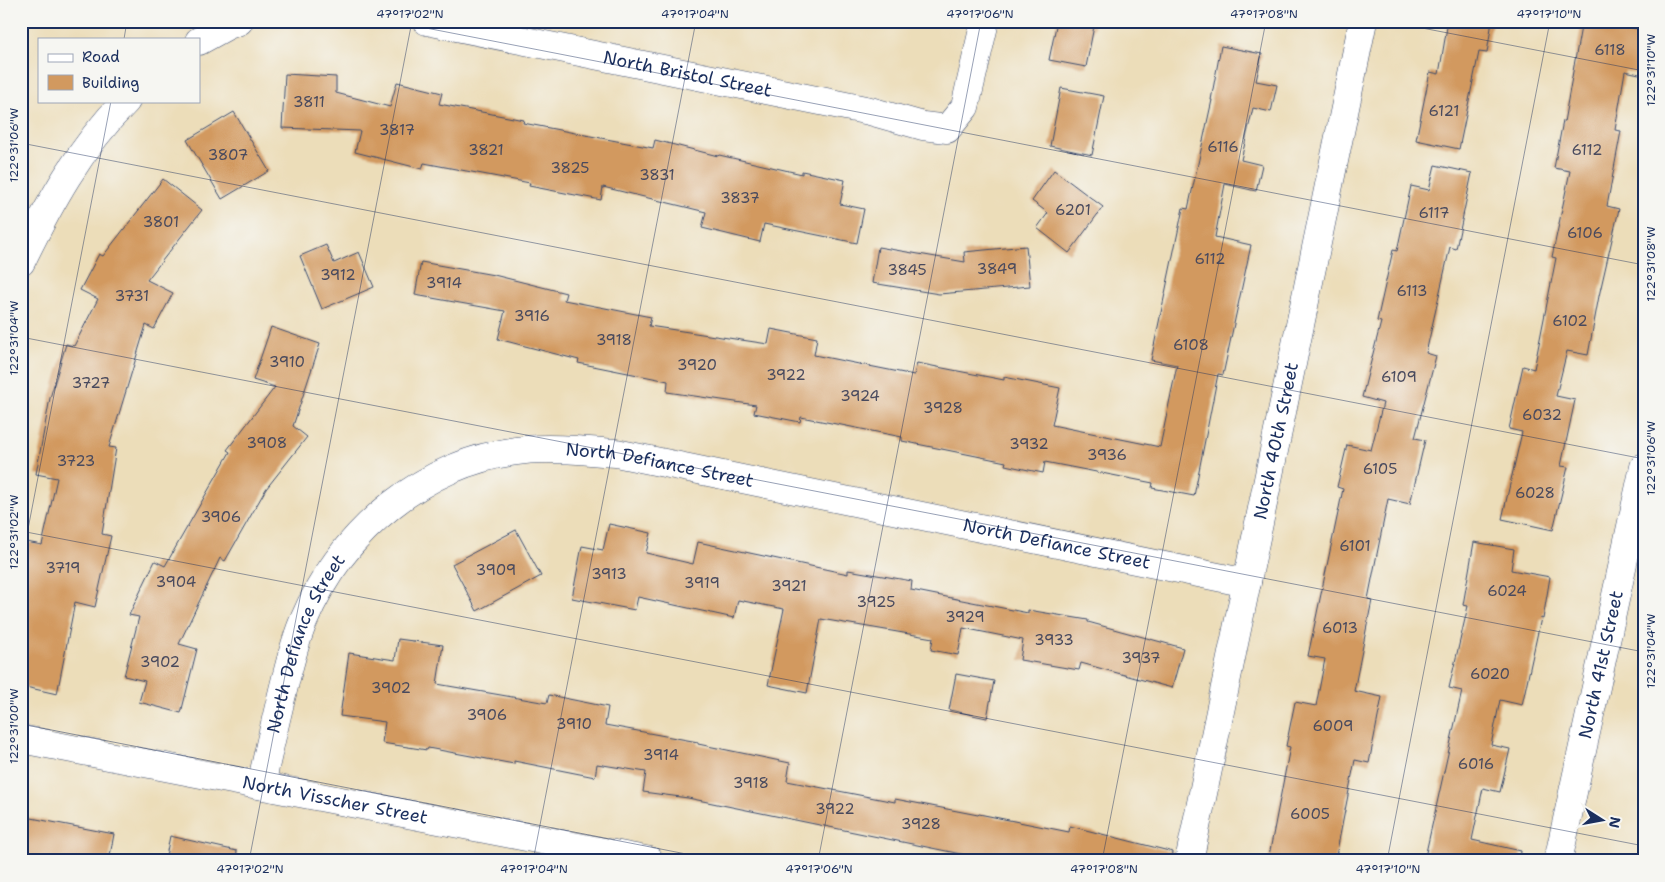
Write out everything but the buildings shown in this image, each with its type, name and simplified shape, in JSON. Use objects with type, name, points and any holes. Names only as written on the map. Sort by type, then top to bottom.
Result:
[{"type":"street","points":[[200,40],[228,25],[240,21]]},
{"type":"street","name":"North Bristol Street","points":[[427,21],[870,111],[923,126],[947,129],[965,106],[985,21]]},
{"type":"street","name":"North 40th Street","points":[[1189,861],[1363,21]]},
{"type":"street","points":[[21,262],[59,190],[87,146],[125,102]]},
{"type":"street","name":"North Defiance Street","points":[[261,785],[276,714],[303,621],[315,597],[344,552],[361,531],[389,505],[456,467],[486,456],[525,450],[559,449],[616,453],[1247,583]]},
{"type":"street","name":"North 41st Street","points":[[1558,861],[1644,467]]},
{"type":"street","name":"North Visscher Street","points":[[21,739],[650,861]]}]
